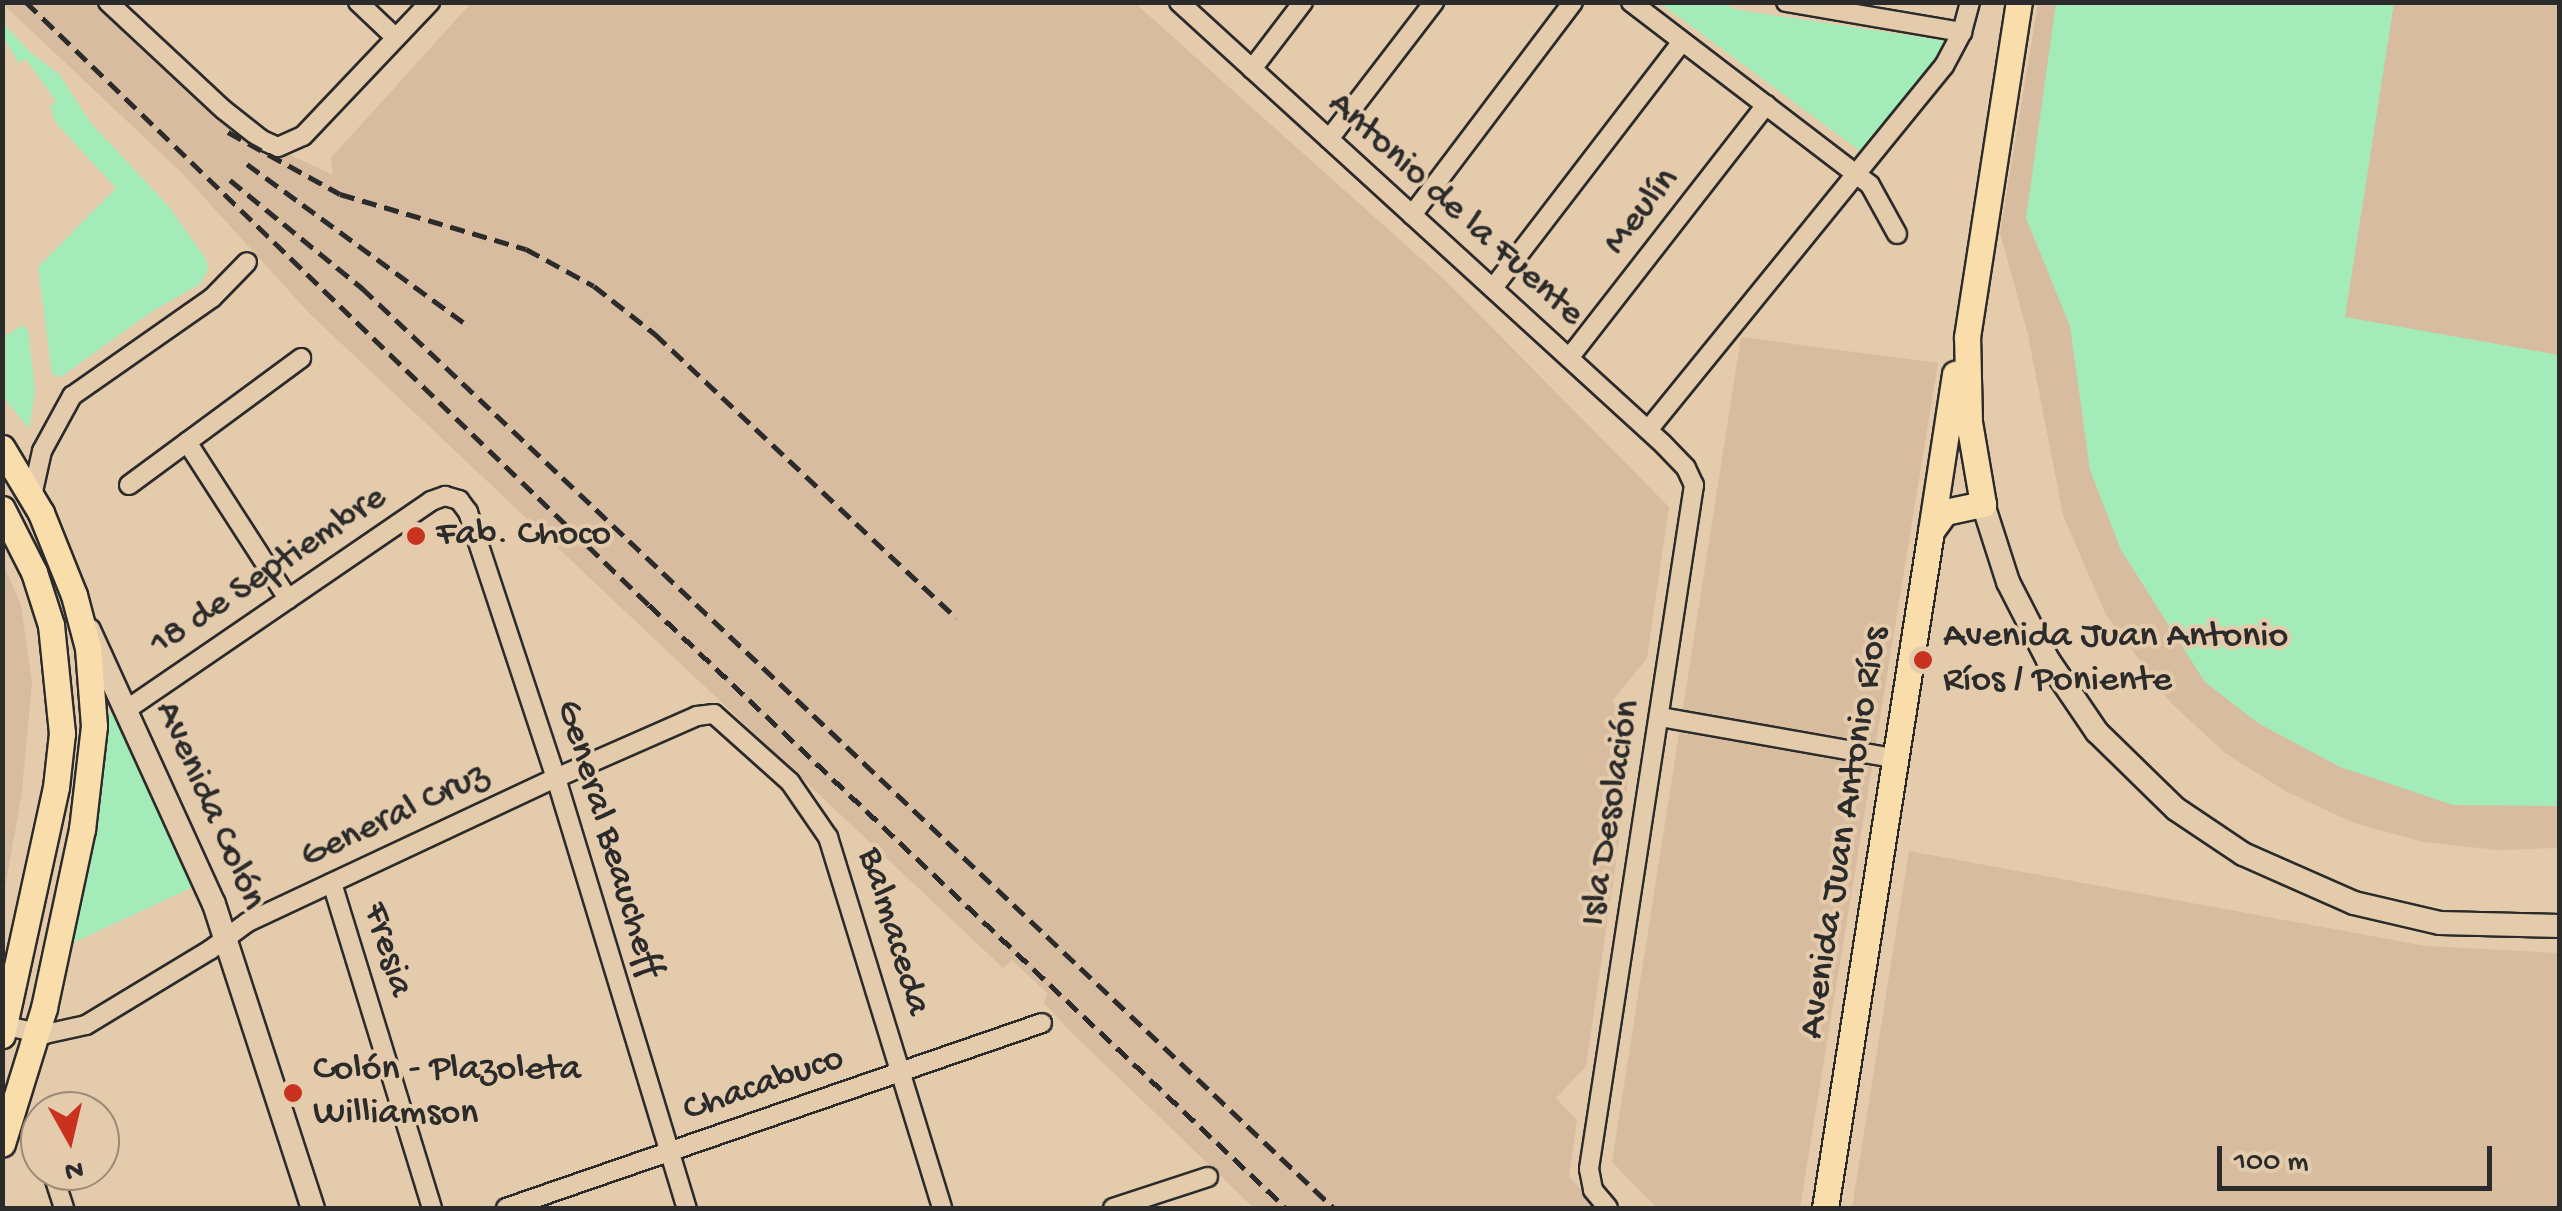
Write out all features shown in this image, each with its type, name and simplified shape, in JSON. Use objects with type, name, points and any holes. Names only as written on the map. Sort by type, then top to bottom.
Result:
[{"type":"main road","points":[[2019,2],[1969,310],[1966,390],[1983,504],[2020,610],[2064,686],[2116,753],[2199,825],[2297,881],[2380,911],[2471,926],[2560,926]]},
{"type":"main road","name":"Avenida Juan Antonio Ríos","points":[[1825,1208],[1953,384],[1969,310]]},
{"type":"main road","name":"Avenida Colón","points":[[7,455],[32,496],[126,710],[188,839],[226,938],[313,1208]]},
{"type":"main road","points":[[1931,531],[1945,512],[1983,504]]},
{"type":"main road","points":[[2,509],[43,597],[56,652],[62,734],[56,787],[4,1030]]},
{"type":"main road","points":[[2,1144],[38,1034],[82,829],[94,752],[92,682],[74,595]]},
{"type":"street","points":[[108,2],[262,140],[284,146],[303,136],[430,2]]},
{"type":"street","points":[[358,2],[396,38]]},
{"type":"street","name":"Antonio de la Fuente","points":[[1179,2],[1686,468]]},
{"type":"street","points":[[1252,69],[1303,2]]},
{"type":"street","points":[[1330,139],[1434,2]]},
{"type":"street","points":[[1412,215],[1573,2]]},
{"type":"street","points":[[1631,2],[1855,173],[1876,192],[1897,234]]},
{"type":"street","points":[[1786,2],[1962,32]]},
{"type":"street","points":[[1648,430],[1930,85],[1962,32],[1970,2]]},
{"type":"street","points":[[1493,288],[1682,42]]},
{"type":"street","name":"Meulín","points":[[1570,358],[1766,106]]},
{"type":"street","points":[[32,496],[42,451],[58,416],[80,388],[212,298],[247,262]]},
{"type":"street","points":[[129,485],[301,358]]},
{"type":"street","points":[[187,442],[288,599]]},
{"type":"street","points":[[7,455],[29,461],[42,451]]},
{"type":"street","name":"Isla Desolación","points":[[1608,1208],[1592,1190],[1589,1170],[1693,506],[1694,485],[1686,468]]},
{"type":"street","name":"18 de Septiembre","points":[[126,710],[431,501],[452,497]]},
{"type":"street","name":"General Beaucheff","points":[[452,497],[468,512],[556,778],[687,1208]]},
{"type":"street","name":"General Cruz","points":[[4,1030],[38,1034],[86,1025],[248,922],[556,778],[697,716],[714,714]]},
{"type":"street","name":"Balmaceda","points":[[714,714],[790,782],[828,837],[942,1208]]},
{"type":"street","points":[[1660,718],[1897,759]]},
{"type":"street","name":"Fresia","points":[[332,883],[432,1208]]},
{"type":"street","name":"Chacabuco","points":[[506,1208],[1042,1023]]},
{"type":"street","points":[[1113,1208],[1208,1177]]},
{"type":"shaded area","points":[[2,3],[100,3],[277,149],[333,175],[331,158],[471,3],[1135,3],[1446,281],[1669,507],[1647,658],[1612,701],[1636,725],[1586,1066],[1556,1098],[1577,1120],[1569,1177],[1599,1208],[1254,1208],[1071,1032],[1044,1003],[1047,993],[1012,960],[1003,968],[310,314],[182,173]]},
{"type":"shaded area","points":[[2038,3],[2559,3],[2559,848],[2497,850],[2424,842],[2354,823],[2287,792],[2225,753],[2171,703],[2106,615],[2063,515],[2028,335],[2000,233]]},
{"type":"shaded area","points":[[1741,337],[1938,363],[1800,1208],[1657,1208],[1612,1162]]},
{"type":"shaded area","points":[[3,564],[21,605],[32,682],[22,791],[3,900]]},
{"type":"shaded area","points":[[1909,851],[2426,946],[2559,953],[2559,1208],[1852,1208]]},
{"type":"green space","points":[[1660,3],[1720,3],[1739,10],[1946,41],[1948,47],[1860,151]]},
{"type":"green space","points":[[2056,3],[2394,3],[2345,317],[2559,355],[2559,806],[2453,805],[2340,767],[2258,723],[2205,682],[2121,550],[2090,470],[2070,326],[2026,218]]},
{"type":"green space","points":[[2,22],[31,53],[59,74],[90,122],[169,207],[206,259],[208,269],[200,284],[151,312],[61,377],[52,374],[38,267],[116,188],[56,123],[50,107],[56,101],[26,59],[19,63],[3,38]]},
{"type":"green space","points":[[23,325],[28,331],[35,390],[29,429],[3,396],[3,337]]},
{"type":"green space","points":[[115,713],[195,886],[66,946],[105,714]]},
{"type":"railway","points":[[26,2],[649,605],[1286,1208]]},
{"type":"railway","points":[[228,132],[340,194],[526,249],[594,286],[655,334],[956,618]]},
{"type":"railway","points":[[247,164],[463,322]]},
{"type":"railway","points":[[230,180],[362,288],[1334,1208]]},
{"type":"place","name":"Fab. Choco","points":[[416,536]]},
{"type":"place","name":"Avenida Juan Antonio Ríos / Poniente","points":[[1923,660]]},
{"type":"place","name":"Colón - Plazoleta Williamson","points":[[293,1093]]}]
